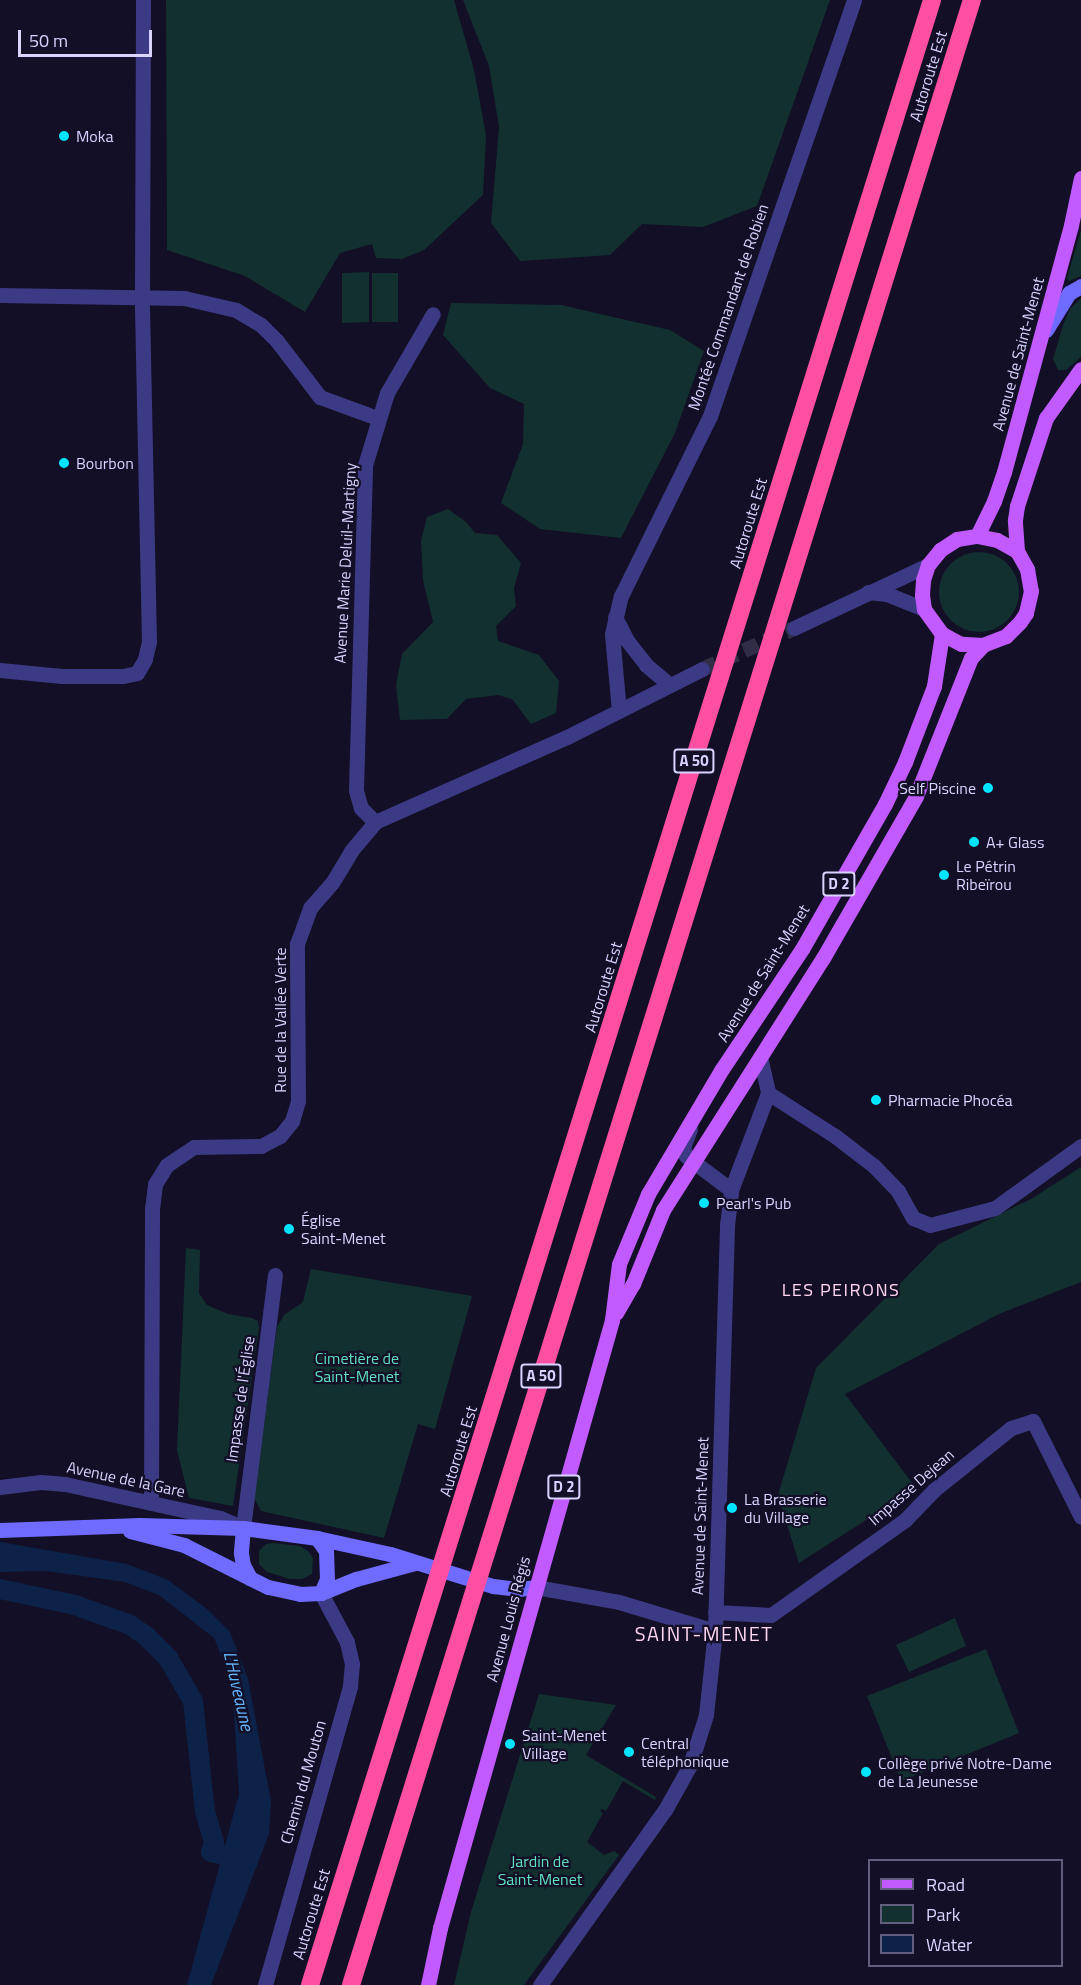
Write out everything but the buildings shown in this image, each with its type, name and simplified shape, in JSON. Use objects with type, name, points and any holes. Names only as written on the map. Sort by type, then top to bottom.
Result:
[{"type":"highway","name":"Autoroute Est","points":[[310,1985],[932,0]]},
{"type":"highway","name":"Autoroute Est","points":[[351,1985],[972,0]]},
{"type":"main road","name":"Avenue de Saint-Menet","points":[[977,536],[1001,482],[1071,225],[1081,178]]},
{"type":"main road","points":[[1017,551],[997,540],[977,536],[957,539],[940,550],[928,565],[922,579],[924,609],[942,634],[961,644],[983,645],[1006,636],[1026,613],[1031,591],[1027,569],[1017,551],[1015,520],[1017,506],[1046,418],[1081,369]]},
{"type":"main road","name":"Avenue de Saint-Menet","points":[[696,1115],[722,1069],[802,949],[885,804],[916,736],[934,686],[942,634]]},
{"type":"main road","name":"D 2","points":[[693,1162],[823,958],[916,796],[971,658],[983,645]]},
{"type":"main road","name":"Avenue Louis Régis","points":[[428,1985],[440,1928],[612,1320],[619,1264],[648,1194],[696,1115]]},
{"type":"main road","name":"Avenue Louis Régis","points":[[612,1320],[633,1284],[663,1210],[693,1162]]},
{"type":"main road","name":"Avenue Louis Régis","points":[[418,1985],[440,1928]]},
{"type":"street","points":[[0,670],[62,676],[123,676],[136,673],[145,659],[149,642],[142,296],[142,0]]},
{"type":"street","name":"Montée Commandant de Robien","points":[[619,711],[612,634],[621,596],[696,450],[710,416],[854,0]]},
{"type":"street","points":[[1039,345],[1051,318],[1070,293],[1081,286]]},
{"type":"street","points":[[0,295],[184,298],[236,310],[261,325],[277,341],[320,397],[377,418]]},
{"type":"street","name":"Avenue Marie Deluil-Martigny","points":[[375,822],[361,808],[356,790],[365,465],[377,418],[387,393],[434,314]]},
{"type":"street","points":[[1056,403],[1081,381]]},
{"type":"street","points":[[794,628],[928,565]]},
{"type":"street","points":[[868,592],[887,594],[924,609]]},
{"type":"street","points":[[615,617],[626,639],[646,665],[669,684]]},
{"type":"street","name":"Rue de la Vallée Verte","points":[[151,1503],[152,1209],[155,1184],[167,1165],[194,1147],[261,1146],[280,1136],[292,1120],[298,1101],[297,944],[310,908],[332,883],[351,851],[375,822],[567,737],[702,669]]},
{"type":"street","points":[[760,1057],[768,1093],[835,1136],[874,1166],[898,1191],[913,1218],[930,1225],[994,1208],[1081,1146]]},
{"type":"street","name":"Avenue de Saint-Menet","points":[[540,1985],[638,1850],[690,1765],[706,1716],[716,1612],[727,1225],[731,1190],[768,1093]]},
{"type":"street","name":"Avenue de Saint-Menet","points":[[693,1162],[686,1156],[683,1147],[696,1115]]},
{"type":"street","points":[[693,1162],[731,1190]]},
{"type":"street","name":"Impasse de l'Église","points":[[243,1528],[274,1275]]},
{"type":"street","name":"Impasse Dejean","points":[[716,1612],[771,1615],[904,1520],[934,1490],[1011,1428],[1033,1421],[1081,1517]]},
{"type":"street","name":"Avenue de la Gare","points":[[0,1487],[13,1483],[57,1483],[220,1518],[243,1528]]},
{"type":"street","points":[[0,1530],[140,1525],[243,1528],[317,1538],[390,1554],[494,1586],[518,1589],[536,1587],[619,1602],[715,1631]]},
{"type":"street","points":[[112,1527],[184,1545],[250,1578],[283,1591],[321,1593],[356,1579],[420,1564]]},
{"type":"street","points":[[243,1528],[242,1559],[250,1578]]},
{"type":"street","points":[[317,1538],[326,1551],[328,1564],[327,1579],[321,1593]]},
{"type":"street","name":"Chemin du Mouton","points":[[265,1985],[350,1686],[352,1664],[347,1642],[321,1593]]},
{"type":"green space","points":[[166,0],[454,0],[474,70],[486,135],[483,195],[424,250],[402,259],[376,258],[372,244],[340,253],[305,312],[245,276],[167,250]]},
{"type":"green space","points":[[463,0],[830,0],[757,206],[703,227],[642,224],[610,255],[520,261],[491,223],[499,127],[489,66]]},
{"type":"green space","points":[[1081,230],[1081,276],[1069,281],[1067,278]]},
{"type":"green space","points":[[369,272],[369,322],[342,323],[342,273]]},
{"type":"green space","points":[[372,273],[398,273],[398,322],[372,322]]},
{"type":"green space","points":[[1081,298],[1081,357],[1066,370],[1058,370],[1053,359],[1063,325],[1070,309]]},
{"type":"green space","points":[[451,303],[561,305],[670,330],[704,351],[675,433],[621,538],[540,529],[501,503],[523,444],[524,404],[490,388],[443,335]]},
{"type":"green space","points":[[448,509],[466,522],[475,533],[497,535],[521,563],[514,588],[516,606],[496,626],[498,641],[539,655],[559,681],[556,713],[531,724],[512,699],[498,695],[466,699],[447,719],[400,720],[396,685],[402,654],[433,622],[423,580],[421,541],[427,517]]},
{"type":"green space","points":[[971,552],[987,552],[1008,563],[1019,584],[1019,600],[1008,621],[987,632],[971,632],[957,626],[945,614],[939,600],[939,584],[945,570],[957,558]]},
{"type":"green space","points":[[1081,1167],[1081,1282],[999,1314],[845,1394],[916,1488],[799,1563],[778,1495],[816,1368],[939,1244],[1031,1199]]},
{"type":"green space","points":[[186,1248],[200,1250],[199,1293],[207,1305],[228,1314],[258,1321],[259,1328],[233,1506],[189,1498],[177,1450]]},
{"type":"green space","name":"Cimetière de Saint-Menet","points":[[311,1269],[472,1296],[435,1429],[418,1424],[384,1538],[261,1511],[254,1498],[277,1327],[284,1315],[303,1302]]},
{"type":"green space","points":[[266,1544],[300,1546],[308,1551],[313,1558],[312,1574],[302,1579],[290,1579],[267,1572],[259,1564],[259,1551]]},
{"type":"green space","points":[[955,1618],[966,1646],[909,1672],[896,1645]]},
{"type":"green space","points":[[986,1649],[1019,1733],[901,1781],[867,1696]]},
{"type":"green space","name":"Jardin de Saint-Menet","points":[[539,1694],[616,1705],[586,1755],[656,1797],[655,1800],[623,1781],[606,1811],[602,1809],[600,1811],[603,1813],[587,1842],[604,1855],[614,1851],[619,1855],[524,1985],[454,1985],[471,1912]]},
{"type":"water","name":"L'Huveaune","points":[[0,1542],[127,1564],[168,1580],[207,1609],[230,1632],[248,1679],[271,1801],[269,1834],[211,1985],[187,1985],[239,1794],[232,1682],[214,1638],[159,1595],[125,1582],[46,1571],[0,1572]]},
{"type":"waterway","points":[[0,1589],[75,1605],[130,1625],[145,1635],[168,1658],[193,1701],[205,1811],[214,1843],[211,1852],[245,1860]]},
{"type":"tunnel","points":[[702,669],[794,628]]},
{"type":"place","name":"Moka","points":[[64,136]]},
{"type":"place","name":"Bourbon","points":[[64,463]]},
{"type":"place","name":"Self Piscine","points":[[988,788]]},
{"type":"place","name":"A+ Glass","points":[[974,842]]},
{"type":"place","name":"Le Pétrin Ribeïrou","points":[[944,875]]},
{"type":"place","name":"Pharmacie Phocéa","points":[[876,1100]]},
{"type":"place","name":"Pearl's Pub","points":[[704,1203]]},
{"type":"place","name":"Église Saint-Menet","points":[[289,1229]]},
{"type":"place","name":"La Brasserie du Village","points":[[732,1508]]},
{"type":"place","name":"Saint-Menet Village","points":[[510,1744]]},
{"type":"place","name":"Central téléphonique","points":[[629,1752]]},
{"type":"place","name":"Collège privé Notre-Dame de La Jeunesse","points":[[866,1772]]},
{"type":"district","name":"LES PEIRONS","points":[[841,1290]]},
{"type":"district","name":"SAINT-MENET","points":[[704,1633]]}]
